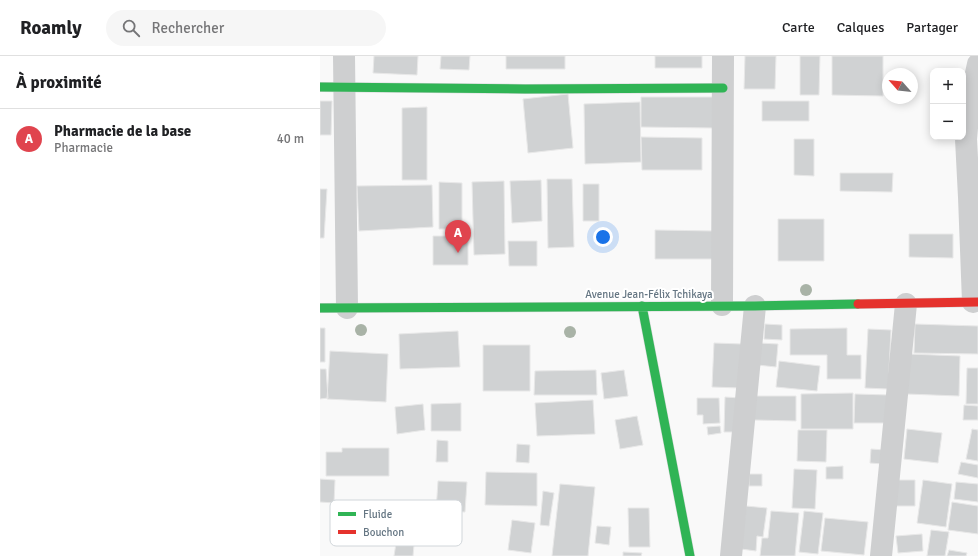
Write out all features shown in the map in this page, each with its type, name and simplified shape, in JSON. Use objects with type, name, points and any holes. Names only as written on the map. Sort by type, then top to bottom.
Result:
[{"type":"street","points":[[344,56],[347,308]]},
{"type":"street","points":[[722,306],[723,56]]},
{"type":"street","points":[[976,302],[966,139],[969,105],[978,64]]},
{"type":"street","points":[[320,86],[525,89],[723,88]]},
{"type":"street","name":"Avenue Jean-Félix Tchikaya","points":[[320,308],[755,306],[976,302]]},
{"type":"street","points":[[881,556],[906,304]]},
{"type":"street","points":[[642,306],[690,556]]},
{"type":"street","points":[[731,556],[755,306]]},
{"type":"building","points":[[374,56],[418,56],[417,75],[373,73]]},
{"type":"building","points":[[441,56],[470,56],[469,70],[440,69]]},
{"type":"building","points":[[506,56],[565,56],[565,69],[506,69]]},
{"type":"building","points":[[655,56],[702,56],[702,68],[655,68]]},
{"type":"building","points":[[745,56],[776,56],[775,89],[744,89]]},
{"type":"building","points":[[800,56],[820,56],[819,95],[800,95]]},
{"type":"building","points":[[832,56],[883,56],[882,96],[832,95]]},
{"type":"building","points":[[568,94],[573,148],[528,153],[523,99]]},
{"type":"building","points":[[641,97],[714,97],[714,128],[641,127]]},
{"type":"building","points":[[320,101],[332,101],[331,135],[320,135]]},
{"type":"building","points":[[762,101],[809,101],[809,121],[762,121]]},
{"type":"building","points":[[640,102],[641,162],[585,164],[584,104]]},
{"type":"building","points":[[427,107],[427,180],[402,180],[402,108]]},
{"type":"building","points":[[641,137],[702,138],[702,170],[642,170]]},
{"type":"building","points":[[794,139],[814,139],[814,176],[794,175]]},
{"type":"building","points":[[840,173],[893,173],[892,192],[840,191]]},
{"type":"building","points":[[547,179],[572,179],[574,247],[548,248]]},
{"type":"building","points":[[541,180],[542,221],[512,223],[510,181]]},
{"type":"building","points":[[504,181],[505,254],[474,255],[472,182]]},
{"type":"building","points":[[439,182],[462,183],[462,229],[439,229]]},
{"type":"building","points":[[583,184],[599,184],[599,221],[583,221]]},
{"type":"building","points":[[432,185],[433,227],[359,231],[357,186]]},
{"type":"building","points":[[320,189],[327,189],[324,238],[320,238]]},
{"type":"building","points":[[778,219],[824,219],[824,261],[778,261]]},
{"type":"building","points":[[655,230],[714,231],[714,259],[655,259]]},
{"type":"building","points":[[909,234],[953,234],[953,258],[909,257]]},
{"type":"building","points":[[433,236],[468,236],[468,265],[433,265]]},
{"type":"building","points":[[508,241],[537,241],[537,266],[509,266]]},
{"type":"building","points":[[765,324],[782,325],[782,340],[764,339]]},
{"type":"building","points":[[915,324],[978,326],[978,354],[914,353]]},
{"type":"building","points":[[320,328],[325,328],[325,362],[320,362]]},
{"type":"building","points":[[847,328],[847,355],[861,355],[861,379],[827,379],[827,355],[790,355],[790,329]]},
{"type":"building","points":[[868,329],[891,330],[888,389],[865,388]]},
{"type":"building","points":[[458,331],[460,367],[400,369],[399,334]]},
{"type":"building","points":[[714,343],[742,344],[740,388],[712,387]]},
{"type":"building","points":[[759,343],[778,344],[776,367],[757,365]]},
{"type":"building","points":[[483,345],[530,345],[530,391],[483,391]]},
{"type":"building","points":[[330,351],[388,354],[386,402],[327,399]]},
{"type":"building","points":[[908,354],[960,356],[959,396],[907,394]]},
{"type":"building","points":[[779,361],[820,366],[817,391],[776,387]]},
{"type":"building","points":[[967,368],[978,368],[978,404],[966,404]]},
{"type":"building","points":[[320,369],[326,369],[328,398],[320,399]]},
{"type":"building","points":[[596,370],[597,395],[534,395],[535,371]]},
{"type":"building","points":[[624,370],[628,396],[604,399],[601,373]]},
{"type":"building","points":[[853,393],[853,429],[801,429],[801,394]]},
{"type":"building","points":[[855,394],[889,395],[888,423],[854,423]]},
{"type":"building","points":[[754,396],[796,396],[796,421],[754,420]]},
{"type":"building","points":[[725,397],[740,398],[739,432],[724,432]]},
{"type":"building","points":[[697,398],[719,398],[720,423],[703,424],[703,415],[697,415]]},
{"type":"building","points":[[593,400],[595,434],[537,436],[535,403]]},
{"type":"building","points":[[461,403],[461,431],[431,431],[431,404]]},
{"type":"building","points":[[423,404],[425,430],[397,434],[395,407]]},
{"type":"building","points":[[964,405],[978,406],[978,420],[963,420]]},
{"type":"building","points":[[637,416],[643,445],[620,449],[615,420]]},
{"type":"building","points":[[720,426],[721,433],[708,435],[707,427]]},
{"type":"building","points":[[907,429],[942,433],[938,463],[904,459]]},
{"type":"building","points":[[972,429],[978,430],[978,461],[966,459]]},
{"type":"building","points":[[798,430],[827,430],[826,462],[797,461]]},
{"type":"building","points":[[437,440],[448,441],[448,462],[436,462]]},
{"type":"building","points":[[517,444],[530,445],[529,463],[516,462]]},
{"type":"building","points":[[342,448],[389,448],[389,476],[326,476],[326,452],[342,452]]},
{"type":"building","points":[[871,449],[885,450],[883,464],[870,463]]},
{"type":"building","points":[[961,462],[978,465],[978,478],[958,474]]},
{"type":"building","points":[[843,466],[843,479],[826,479],[826,467]]},
{"type":"building","points":[[794,469],[817,470],[815,509],[792,508]]},
{"type":"building","points":[[486,472],[537,473],[537,506],[485,505]]},
{"type":"building","points":[[749,474],[762,474],[762,486],[749,486]]},
{"type":"building","points":[[320,479],[335,480],[334,500],[330,500],[330,503],[320,502]]},
{"type":"building","points":[[893,480],[915,480],[915,506],[892,506]]},
{"type":"building","points":[[923,480],[952,484],[946,527],[917,523]]},
{"type":"building","points":[[438,481],[467,482],[465,512],[462,512],[462,500],[437,500]]},
{"type":"building","points":[[956,482],[978,484],[978,502],[954,499]]},
{"type":"building","points":[[560,484],[595,487],[588,556],[552,556]]},
{"type":"building","points":[[543,491],[554,493],[549,526],[540,525]]},
{"type":"building","points":[[952,502],[978,506],[978,534],[948,530]]},
{"type":"building","points":[[746,506],[767,508],[763,537],[757,536],[756,551],[741,549]]},
{"type":"building","points":[[628,508],[649,508],[650,547],[629,547]]},
{"type":"building","points":[[771,511],[799,513],[795,556],[760,556],[762,538],[768,538]]},
{"type":"building","points":[[804,511],[823,513],[818,554],[799,552]]},
{"type":"building","points":[[825,518],[868,522],[864,555],[821,551]]},
{"type":"building","points":[[512,520],[535,523],[531,553],[508,550]]},
{"type":"building","points":[[597,526],[611,527],[609,545],[595,543]]},
{"type":"building","points":[[931,530],[949,532],[945,556],[927,556]]},
{"type":"building","points":[[922,534],[923,551],[898,553],[896,536]]},
{"type":"building","points":[[396,546],[414,546],[413,556],[394,556]]},
{"type":"building","points":[[949,550],[967,553],[966,556],[947,556]]},
{"type":"building","points":[[623,552],[642,553],[641,556],[623,556]]},
{"type":"traffic: fast","points":[[320,87],[525,89],[723,88]]},
{"type":"traffic: fast","points":[[320,308],[755,306],[858,304]]},
{"type":"traffic: fast","points":[[642,306],[690,556]]},
{"type":"traffic: jam","points":[[858,304],[978,302]]},
{"type":"place","name":"Pharmacie de la base","points":[[458,253]]}]
